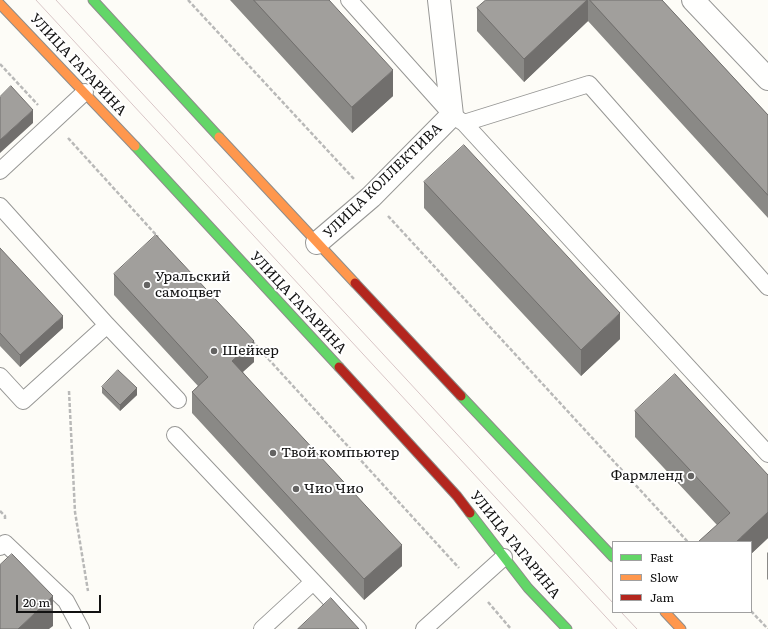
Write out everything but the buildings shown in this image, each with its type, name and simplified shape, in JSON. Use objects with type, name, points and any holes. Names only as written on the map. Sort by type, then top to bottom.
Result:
[{"type":"main road","points":[[93,0],[317,244],[612,556]]},
{"type":"main road","name":"УЛИЦА ГАГАРИНА","points":[[0,4],[85,92],[457,496],[528,588],[567,629]]},
{"type":"main road","points":[[666,613],[681,629]]},
{"type":"street","name":"УЛИЦА КОЛЛЕКТИВА","points":[[317,244],[458,119],[439,0]]},
{"type":"street","points":[[693,0],[768,79]]},
{"type":"lane","points":[[350,0],[768,454]]},
{"type":"lane","points":[[458,119],[589,84],[768,287]]},
{"type":"lane","points":[[0,171],[52,121],[85,92]]},
{"type":"lane","points":[[0,206],[107,325],[178,400]]},
{"type":"lane","points":[[0,376],[23,401],[107,325]]},
{"type":"lane","points":[[175,435],[358,629]]},
{"type":"lane","points":[[0,547],[4,543],[66,601],[81,629]]},
{"type":"lane","points":[[424,629],[504,557]]},
{"type":"lane","points":[[262,629],[313,582]]},
{"type":"path","points":[[188,0],[687,541]]},
{"type":"path","points":[[0,64],[159,238]]},
{"type":"path","points":[[250,338],[473,584],[511,629]]},
{"type":"path","points":[[68,361],[75,512],[89,598]]},
{"type":"path","points":[[752,612],[768,629]]},
{"type":"tram line","points":[[36,0],[617,629]]},
{"type":"tram line","points":[[56,0],[612,602]]},
{"type":"tram line","points":[[622,613],[637,629]]},
{"type":"traffic: fast","points":[[93,0],[219,137]]},
{"type":"traffic: fast","points":[[135,146],[339,367]]},
{"type":"traffic: fast","points":[[461,396],[612,556]]},
{"type":"traffic: fast","points":[[470,513],[528,588],[567,629]]},
{"type":"traffic: slow","points":[[0,4],[135,146]]},
{"type":"traffic: slow","points":[[219,137],[355,283]]},
{"type":"traffic: slow","points":[[666,613],[681,629]]},
{"type":"traffic: jam","points":[[355,283],[461,396]]},
{"type":"traffic: jam","points":[[339,367],[457,496],[470,513]]},
{"type":"place","name":"Уральский самоцвет","points":[[147,285]]},
{"type":"place","name":"Шейкер","points":[[214,351]]},
{"type":"place","name":"Твой компьютер","points":[[273,453]]},
{"type":"place","name":"Фармленд","points":[[691,476]]},
{"type":"place","name":"Чио Чио","points":[[296,489]]}]
